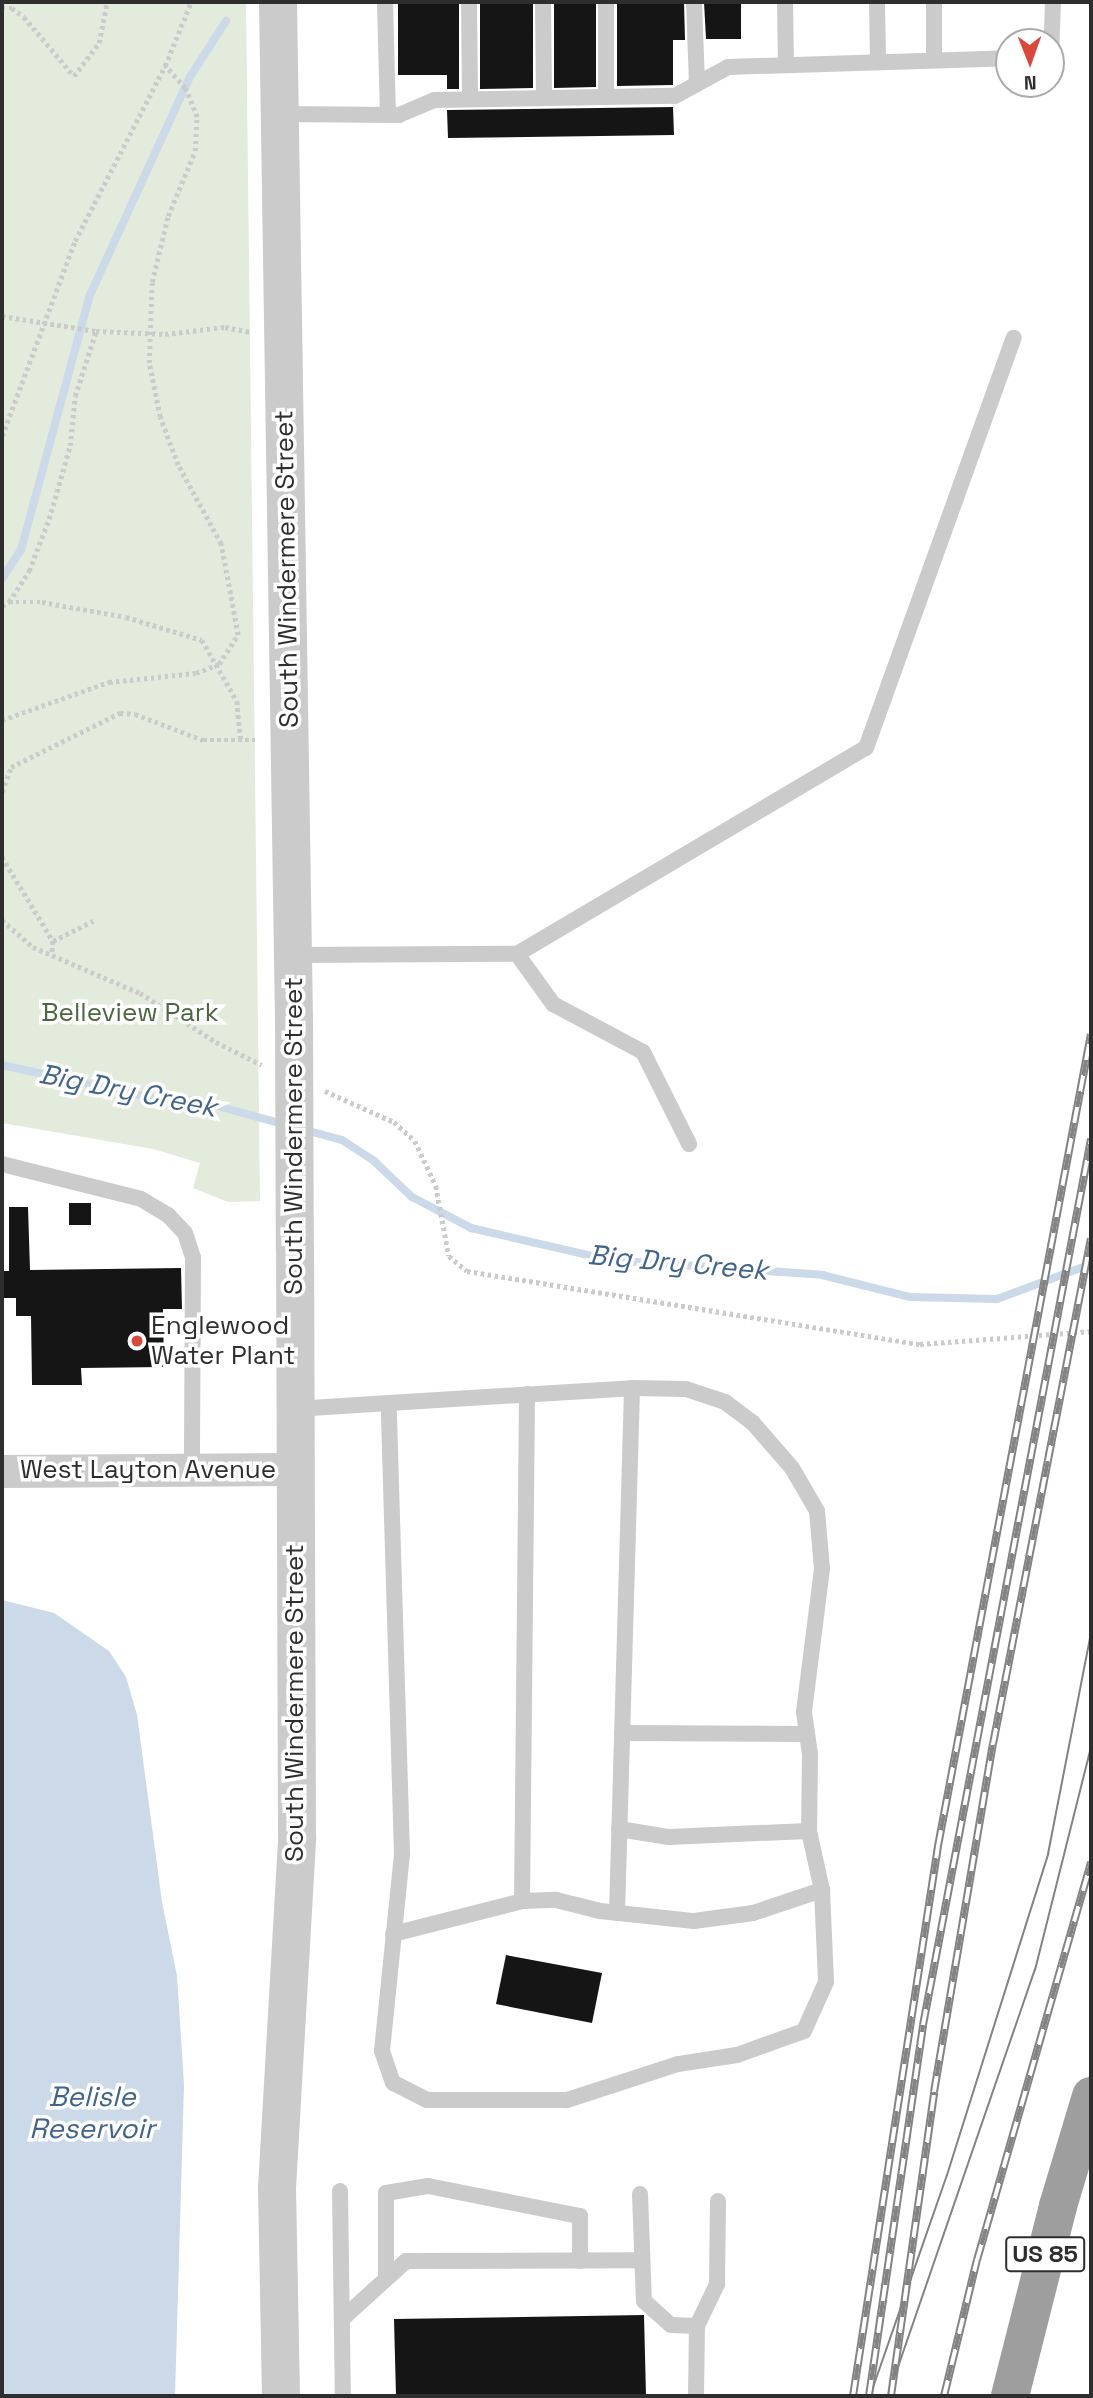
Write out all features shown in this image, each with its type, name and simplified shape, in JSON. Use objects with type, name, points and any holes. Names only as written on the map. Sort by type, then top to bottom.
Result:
[{"type":"highway","name":"US 85","points":[[1010,2396],[1058,2206],[1091,2096]]},
{"type":"street","name":"South Windermere Street","points":[[278,2],[294,1018],[297,1837],[277,2189],[281,2396]]},
{"type":"street","name":"West Layton Avenue","points":[[2,1471],[295,1469]]},
{"type":"lane","points":[[385,2],[388,115]]},
{"type":"lane","points":[[469,2],[470,99]]},
{"type":"lane","points":[[543,2],[544,98]]},
{"type":"lane","points":[[606,2],[606,97]]},
{"type":"lane","points":[[694,2],[697,84]]},
{"type":"lane","points":[[785,2],[786,65]]},
{"type":"lane","points":[[877,2],[878,62]]},
{"type":"lane","points":[[934,2],[934,60]]},
{"type":"lane","points":[[1052,28],[1053,2]]},
{"type":"lane","points":[[279,114],[388,115],[434,100],[675,96],[728,67],[995,58]]},
{"type":"lane","points":[[292,955],[517,954],[866,748],[1014,338]]},
{"type":"lane","points":[[517,954],[553,1004],[643,1052],[689,1144]]},
{"type":"lane","points":[[2,1164],[141,1199],[168,1215],[185,1233],[193,1257],[191,1470]]},
{"type":"lane","points":[[295,1409],[527,1394],[632,1388],[686,1388],[725,1402],[752,1422],[792,1468],[817,1511],[822,1569],[804,1712],[809,1831],[822,1890],[826,1982],[804,2031],[737,2055],[678,2064],[567,2100],[427,2100],[393,2083],[382,2051],[402,1854],[389,1403]]},
{"type":"lane","points":[[617,1913],[632,1388]]},
{"type":"lane","points":[[522,1901],[527,1394]]},
{"type":"lane","points":[[622,1733],[807,1734]]},
{"type":"lane","points":[[619,1829],[669,1837],[809,1831]]},
{"type":"lane","points":[[393,1934],[522,1901],[556,1900],[617,1913],[694,1921],[753,1913],[822,1890]]},
{"type":"lane","points":[[386,2280],[386,2193],[428,2186],[580,2216],[580,2261]]},
{"type":"lane","points":[[340,2191],[342,2396]]},
{"type":"lane","points":[[640,2194],[644,2301],[671,2325],[697,2326]]},
{"type":"lane","points":[[696,2396],[697,2326],[717,2284],[718,2201]]},
{"type":"lane","points":[[342,2319],[406,2261],[642,2260]]},
{"type":"path","points":[[2,8],[12,8],[24,17],[74,76],[99,43],[107,2]]},
{"type":"path","points":[[2,436],[75,241],[164,66],[191,2]]},
{"type":"path","points":[[2,720],[109,682],[196,673],[219,664],[237,635],[221,544],[177,465],[160,417],[148,334],[152,282],[168,216],[195,151],[197,117],[185,88],[164,66]]},
{"type":"path","points":[[2,316],[43,326],[96,331],[148,334],[225,327],[252,333]]},
{"type":"path","points":[[2,606],[9,602],[29,571],[48,519],[70,446],[75,396],[96,331]]},
{"type":"path","points":[[9,602],[41,602],[165,625],[202,640],[219,664],[237,701],[242,741]]},
{"type":"path","points":[[2,792],[11,767],[120,713],[135,714],[204,740],[256,740]]},
{"type":"path","points":[[2,857],[53,940],[52,955]]},
{"type":"path","points":[[2,920],[33,947],[140,993],[216,1042],[270,1068]]},
{"type":"path","points":[[53,940],[93,921]]},
{"type":"path","points":[[316,1087],[394,1122],[425,1155],[436,1186],[445,1245],[456,1264],[488,1276],[620,1293],[920,1344],[1091,1331]]},
{"type":"green space","name":"Belleview Park","points":[[2,2],[246,2],[260,1201],[228,1202],[193,1188],[200,1163],[153,1149],[2,1123]]},
{"type":"water","name":"Belisle Reservoir","points":[[2,1600],[54,1613],[109,1651],[126,1677],[137,1715],[162,1902],[177,1976],[184,2085],[175,2396],[2,2396]]},
{"type":"building","points":[[398,2],[459,2],[459,89],[447,89],[447,75],[398,75]]},
{"type":"building","points":[[480,2],[533,2],[533,88],[480,89]]},
{"type":"building","points":[[554,2],[596,2],[596,87],[554,88]]},
{"type":"building","points":[[617,2],[684,2],[685,40],[673,40],[673,85],[617,86]]},
{"type":"building","points":[[704,2],[741,2],[741,39],[706,39]]},
{"type":"building","points":[[673,107],[674,135],[448,138],[447,110]]},
{"type":"building","points":[[69,1203],[91,1203],[91,1225],[69,1225]]},
{"type":"building","name":"Englewood Water Plant","points":[[9,1207],[28,1207],[30,1270],[181,1268],[182,1309],[163,1309],[164,1367],[81,1368],[82,1385],[32,1385],[31,1316],[16,1316],[16,1298],[2,1298],[2,1271],[9,1271]]},
{"type":"building","points":[[506,1955],[602,1973],[592,2023],[496,2004]]},
{"type":"building","points":[[644,2315],[646,2396],[396,2396],[394,2319]]},
{"type":"waterway","points":[[2,579],[21,550],[90,295],[190,77],[226,21]]},
{"type":"waterway","name":"Big Dry Creek","points":[[2,1065],[157,1099],[199,1101],[283,1124]]},
{"type":"waterway","name":"Big Dry Creek","points":[[305,1130],[342,1140],[374,1161],[412,1197],[471,1228],[610,1260],[822,1275],[910,1297],[997,1299],[1091,1264]]},
{"type":"tram line","points":[[870,2396],[947,2175],[1048,1854],[1091,1633]]},
{"type":"tram line","points":[[888,2396],[1035,1970],[1091,1747]]},
{"type":"railway","points":[[853,2396],[938,1846],[1091,1034]]},
{"type":"railway","points":[[869,2396],[923,2025],[1091,1139]]},
{"type":"railway","points":[[891,2396],[934,2092],[993,1744],[1091,1238]]},
{"type":"railway","points":[[944,2396],[977,2260],[1091,1862]]},
{"type":"place","name":"Englewood Water Plant","points":[[137,1341]]}]
